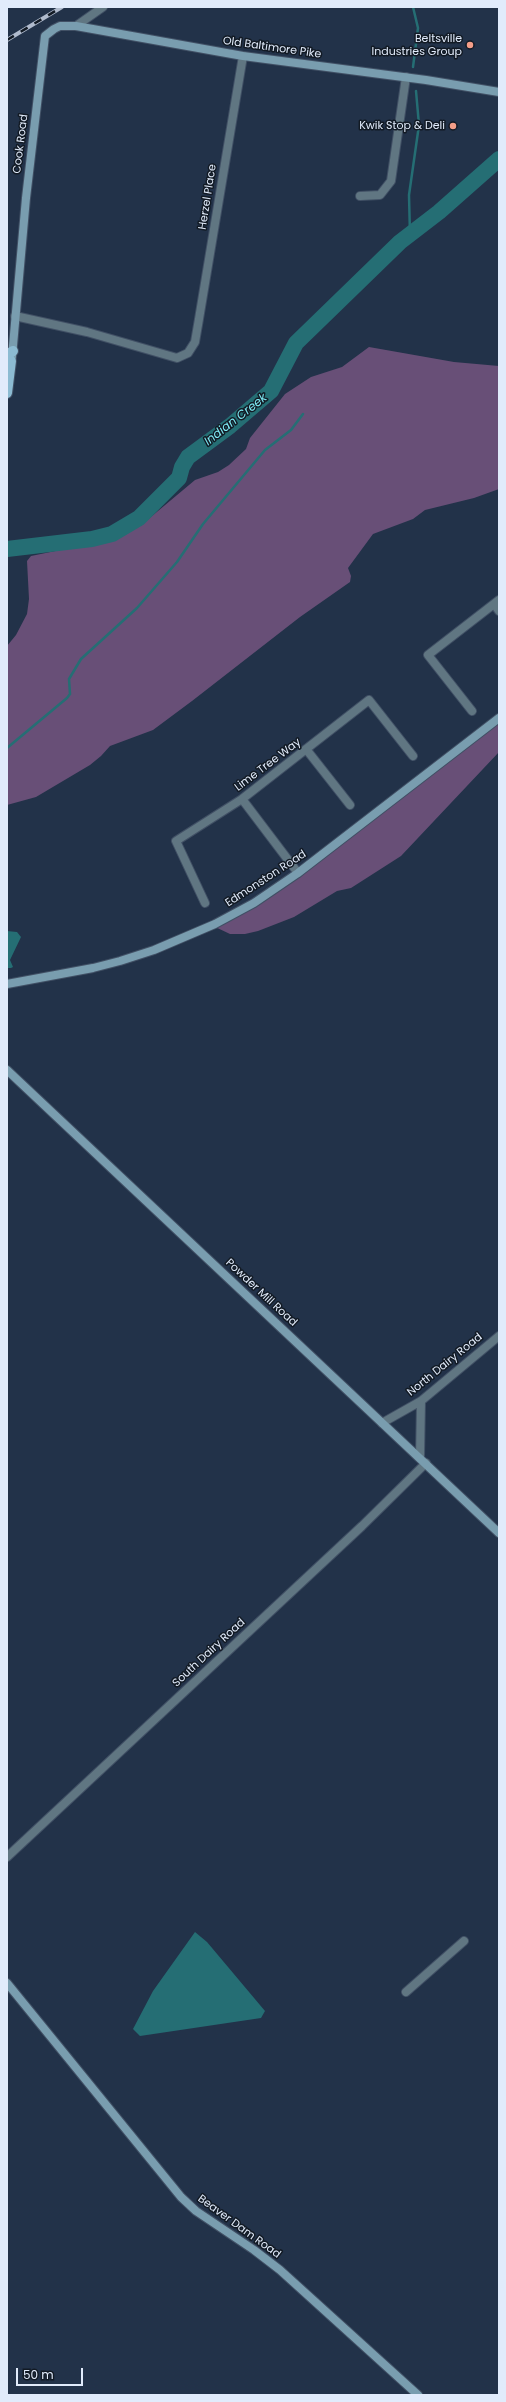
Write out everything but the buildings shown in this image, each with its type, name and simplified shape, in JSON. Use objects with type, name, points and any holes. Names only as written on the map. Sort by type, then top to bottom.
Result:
[{"type":"main road","points":[[7,393],[10,356]]},
{"type":"street","points":[[76,26],[103,7]]},
{"type":"street","name":"Old Baltimore Pike","points":[[45,36],[50,31],[60,26],[76,26],[242,56],[406,77],[499,92]]},
{"type":"street","name":"Cook Road","points":[[7,372],[16,316],[26,198],[45,36]]},
{"type":"street","name":"Herzel Place","points":[[16,316],[87,332],[176,358],[188,353],[195,342],[242,56]]},
{"type":"street","points":[[360,196],[380,195],[391,181],[406,77]]},
{"type":"street","points":[[472,711],[428,654],[497,605]]},
{"type":"street","name":"Lime Tree Way","points":[[205,903],[176,841],[242,799],[370,700],[413,756]]},
{"type":"street","name":"Edmonston Road","points":[[7,984],[92,968],[154,950],[215,924],[254,903],[298,873],[499,718]]},
{"type":"street","points":[[306,749],[350,805]]},
{"type":"street","points":[[242,799],[298,873]]},
{"type":"street","name":"Powder Mill Road","points":[[7,1070],[499,1533]]},
{"type":"street","name":"North Dairy Road","points":[[382,1423],[421,1401],[499,1336]]},
{"type":"street","points":[[421,1401],[423,1461]]},
{"type":"street","name":"South Dairy Road","points":[[7,1857],[362,1526],[423,1461]]},
{"type":"street","points":[[406,1992],[464,1941]]},
{"type":"street","name":"Beaver Dam Road","points":[[7,1983],[181,2197],[196,2211],[254,2250],[280,2270],[418,2395]]},
{"type":"shaded area","points":[[369,347],[454,362],[499,366],[499,489],[474,498],[425,510],[413,519],[373,534],[348,568],[351,576],[350,582],[300,617],[153,730],[110,746],[90,765],[36,797],[7,805],[7,646],[16,635],[27,614],[29,599],[27,561],[31,556],[114,539],[146,521],[195,480],[218,472],[229,465],[246,449],[250,438],[285,394],[311,377],[342,367]]},
{"type":"shaded area","points":[[499,718],[499,752],[401,856],[351,888],[337,891],[294,917],[258,931],[245,934],[230,934],[211,925],[254,903]]},
{"type":"shaded area","points":[[7,931],[17,932],[21,937],[10,960],[13,967],[11,968],[7,968]]},
{"type":"shaded area","points":[[195,1932],[207,1942],[265,2011],[261,2018],[140,2036],[133,2029],[153,1991]]},
{"type":"waterway","points":[[413,7],[418,28],[413,67]]},
{"type":"waterway","points":[[410,235],[409,195],[419,125],[416,91]]},
{"type":"waterway","name":"Indian Creek","points":[[7,549],[92,539],[112,534],[139,518],[179,478],[182,467],[188,457],[230,426],[271,391],[296,343],[400,242],[439,212],[499,159]]},
{"type":"waterway","points":[[7,748],[67,698],[70,694],[69,679],[81,659],[137,608],[177,562],[203,524],[265,450],[291,430],[303,414]]},
{"type":"railway","points":[[7,40],[62,7]]},
{"type":"place","name":"Beltsville Industries Group","points":[[470,45]]},
{"type":"place","name":"Kwik Stop & Deli","points":[[453,126]]}]
